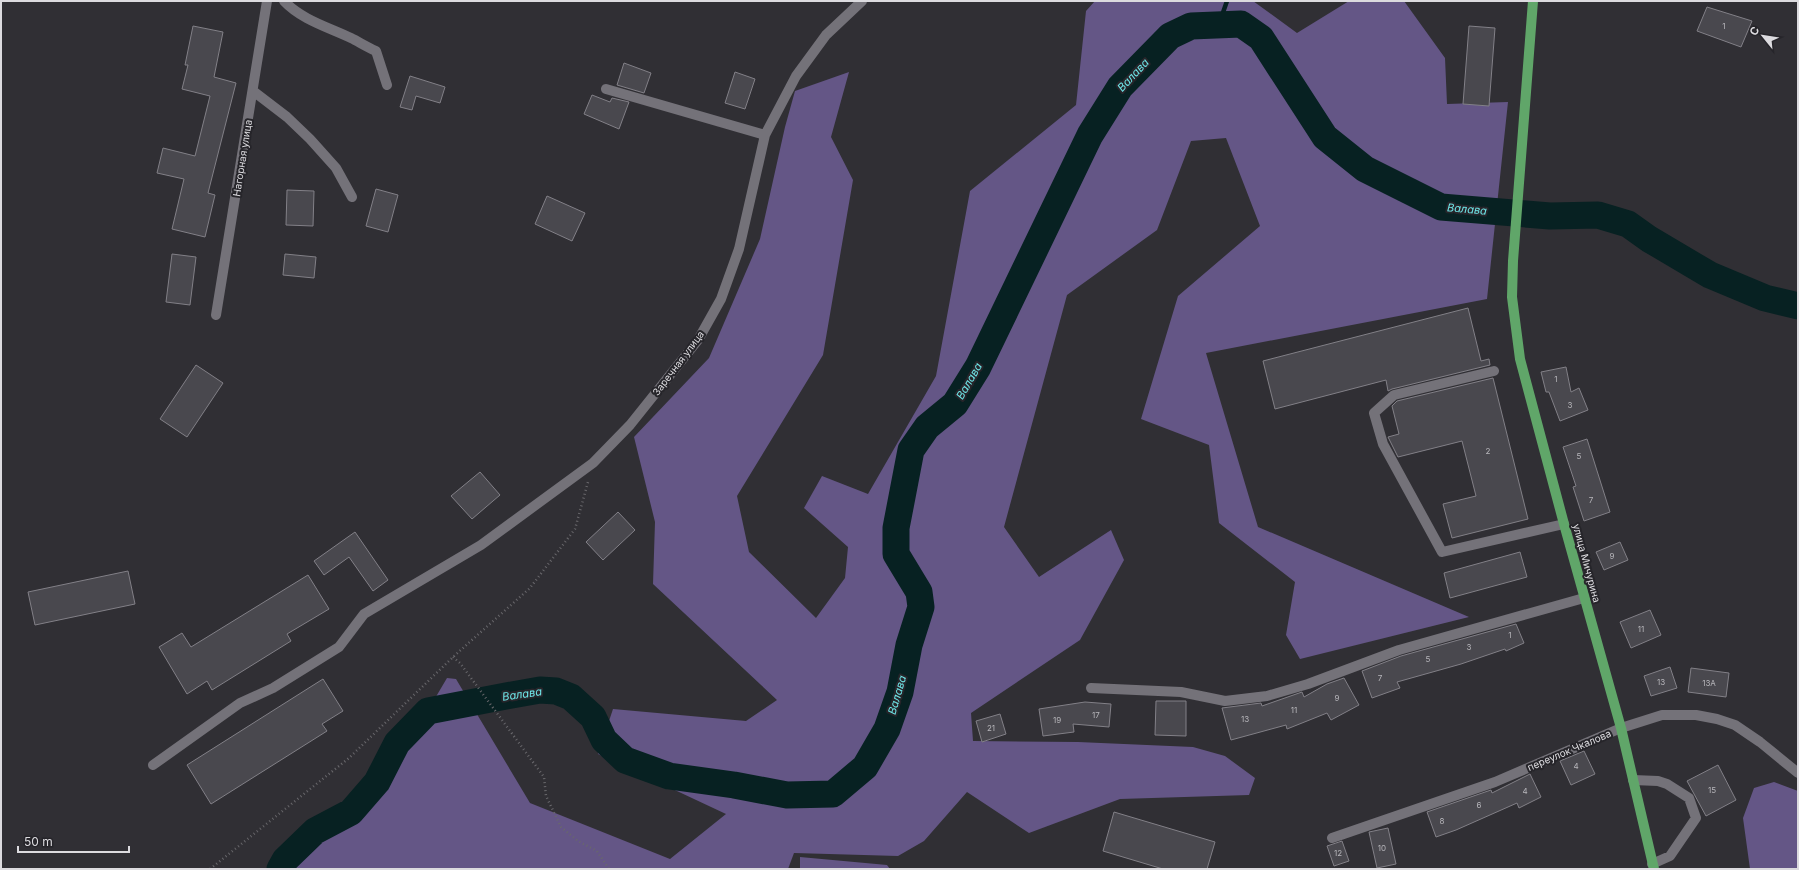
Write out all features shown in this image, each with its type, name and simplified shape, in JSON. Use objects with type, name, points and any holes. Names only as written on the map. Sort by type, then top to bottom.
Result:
[{"type":"main road","name":"улица Мичурина","points":[[1533,1],[1513,261],[1512,297],[1520,359],[1584,598],[1621,728],[1653,867]]},
{"type":"street","name":"Нагорная улица","points":[[216,315],[267,1]]},
{"type":"street","points":[[284,1],[291,9],[318,24],[351,38],[376,51],[387,85]]},
{"type":"street","name":"Заречная улица","points":[[153,765],[240,703],[273,688],[339,647],[364,614],[481,545],[594,463],[630,425],[698,340],[721,299],[739,249],[765,135],[796,76],[826,35],[862,1]]},
{"type":"street","points":[[606,89],[765,135]]},
{"type":"street","points":[[253,91],[287,117],[310,139],[336,168],[352,197]]},
{"type":"street","points":[[1494,371],[1394,395],[1374,413],[1383,444],[1442,552],[1564,524]]},
{"type":"street","points":[[1090,688],[1181,692],[1226,701],[1267,696],[1308,684],[1399,650],[1584,598]]},
{"type":"street","name":"переулок Чкалова","points":[[1332,838],[1495,782],[1621,728],[1662,715],[1696,715],[1717,719],[1735,725],[1760,742],[1798,773]]},
{"type":"street","points":[[1633,780],[1658,781],[1667,784],[1689,798],[1696,818],[1670,856],[1653,867]]},
{"type":"path","points":[[210,869],[349,758],[453,657],[530,588],[575,529],[594,463]]},
{"type":"path","points":[[453,657],[460,663],[544,777],[546,796],[561,827],[578,841],[597,852],[609,869]]},
{"type":"shaded area","points":[[1095,1],[1253,1],[1297,33],[1349,1],[1404,1],[1445,58],[1447,104],[1508,102],[1487,299],[1206,353],[1258,527],[1469,617],[1300,659],[1286,635],[1295,582],[1219,523],[1209,445],[1141,419],[1178,296],[1260,226],[1226,138],[1191,141],[1157,230],[1067,295],[1004,527],[1039,577],[1111,530],[1124,560],[1080,640],[971,713],[973,741],[1078,742],[1193,747],[1225,756],[1255,778],[1249,795],[1120,799],[1029,833],[967,792],[924,841],[898,856],[794,853],[788,869],[292,869],[308,847],[368,812],[447,678],[456,679],[530,803],[670,859],[726,814],[598,754],[613,709],[746,721],[777,700],[653,584],[655,522],[634,437],[709,358],[760,239],[785,127],[795,91],[849,72],[831,137],[853,180],[823,355],[737,496],[749,552],[816,618],[845,578],[848,547],[804,508],[822,476],[868,494],[936,376],[970,191],[1076,105],[1086,11]]},
{"type":"shaded area","points":[[1774,782],[1798,791],[1798,869],[1750,869],[1743,818],[1754,788]]},
{"type":"shaded area","points":[[800,857],[887,865],[890,869],[800,869]]},
{"type":"building","points":[[1707,7],[1752,21],[1741,47],[1697,31]]},
{"type":"building","points":[[193,26],[223,32],[214,77],[236,83],[208,193],[215,195],[205,237],[172,229],[184,179],[157,173],[163,148],[195,156],[210,96],[182,89],[188,65],[185,65]]},
{"type":"building","points":[[1469,26],[1495,28],[1489,106],[1463,104]]},
{"type":"building","points":[[624,63],[651,73],[644,93],[617,85]]},
{"type":"building","points":[[735,72],[755,79],[745,109],[725,103]]},
{"type":"building","points":[[410,76],[445,87],[440,103],[416,96],[412,110],[400,107]]},
{"type":"building","points":[[592,95],[610,102],[612,98],[629,102],[619,129],[584,114]]},
{"type":"building","points":[[376,189],[398,195],[388,232],[366,226]]},
{"type":"building","points":[[287,190],[314,191],[313,226],[286,225]]},
{"type":"building","points":[[547,196],[585,213],[572,241],[535,224]]},
{"type":"building","points":[[172,254],[196,257],[190,305],[166,302]]},
{"type":"building","points":[[285,254],[316,257],[314,278],[283,275]]},
{"type":"building","points":[[1468,308],[1481,361],[1489,359],[1490,365],[1388,391],[1386,380],[1275,409],[1263,361]]},
{"type":"building","points":[[196,365],[223,383],[187,437],[160,419]]},
{"type":"building","points":[[1566,367],[1571,392],[1579,388],[1588,410],[1560,421],[1549,392],[1546,392],[1541,372]]},
{"type":"building","points":[[1493,378],[1528,519],[1452,538],[1443,504],[1476,496],[1462,441],[1398,457],[1388,437],[1399,434],[1392,406],[1397,401]]},
{"type":"building","points":[[1587,439],[1610,512],[1584,521],[1573,487],[1576,486],[1563,447]]},
{"type":"building","points":[[480,472],[500,495],[472,519],[451,496]]},
{"type":"building","points":[[618,512],[635,530],[603,560],[586,542]]},
{"type":"building","points":[[355,532],[388,580],[373,591],[349,557],[324,575],[314,561]]},
{"type":"building","points":[[1620,542],[1628,560],[1604,570],[1596,552]]},
{"type":"building","points":[[1520,552],[1527,577],[1450,598],[1444,573]]},
{"type":"building","points":[[128,571],[135,604],[35,625],[28,592]]},
{"type":"building","points":[[308,575],[329,609],[287,634],[291,641],[212,690],[207,681],[187,694],[159,647],[182,633],[191,647]]},
{"type":"building","points":[[1650,610],[1661,635],[1631,648],[1620,622]]},
{"type":"building","points":[[1516,624],[1524,643],[1506,651],[1505,649],[1461,664],[1397,682],[1400,688],[1372,698],[1362,671],[1401,656]]},
{"type":"building","points":[[1670,667],[1677,688],[1651,696],[1644,676]]},
{"type":"building","points":[[1691,668],[1729,673],[1726,697],[1688,692]]},
{"type":"building","points":[[1344,678],[1359,705],[1331,720],[1327,713],[1287,729],[1286,725],[1231,740],[1222,708],[1261,703],[1262,706],[1302,692],[1304,697],[1327,684]]},
{"type":"building","points":[[323,679],[343,711],[322,724],[327,731],[211,804],[187,765]]},
{"type":"building","points":[[1156,701],[1186,701],[1186,736],[1155,735]]},
{"type":"building","points":[[1085,702],[1111,704],[1109,727],[1073,724],[1074,732],[1043,736],[1039,709]]},
{"type":"building","points":[[1000,714],[1006,734],[982,742],[976,721]]},
{"type":"building","points":[[1584,751],[1595,774],[1571,785],[1560,761]]},
{"type":"building","points":[[1718,765],[1736,800],[1706,816],[1687,781]]},
{"type":"building","points":[[1530,774],[1541,797],[1519,808],[1517,803],[1456,830],[1436,837],[1427,812],[1491,790],[1492,793]]},
{"type":"building","points":[[1114,812],[1215,842],[1207,869],[1163,869],[1103,851]]},
{"type":"building","points":[[1388,828],[1396,864],[1377,868],[1369,832]]},
{"type":"building","points":[[1342,841],[1349,861],[1334,866],[1327,846]]},
{"type":"waterway","points":[[1219,24],[1227,1]]},
{"type":"waterway","name":"Валава","points":[[280,869],[285,860],[315,831],[351,812],[377,782],[397,743],[428,711],[540,690],[556,691],[571,697],[593,717],[604,740],[625,760],[669,776],[734,785],[787,795],[833,794],[865,767],[887,729],[900,692],[909,645],[921,607],[919,592],[896,554],[896,528],[911,450],[927,427],[955,404],[978,367],[1090,135],[1120,87],[1170,36],[1191,26],[1241,24],[1261,38],[1325,137],[1365,169],[1441,207],[1550,216],[1598,215],[1628,224],[1649,239],[1710,275],[1765,298],[1798,306]]}]
